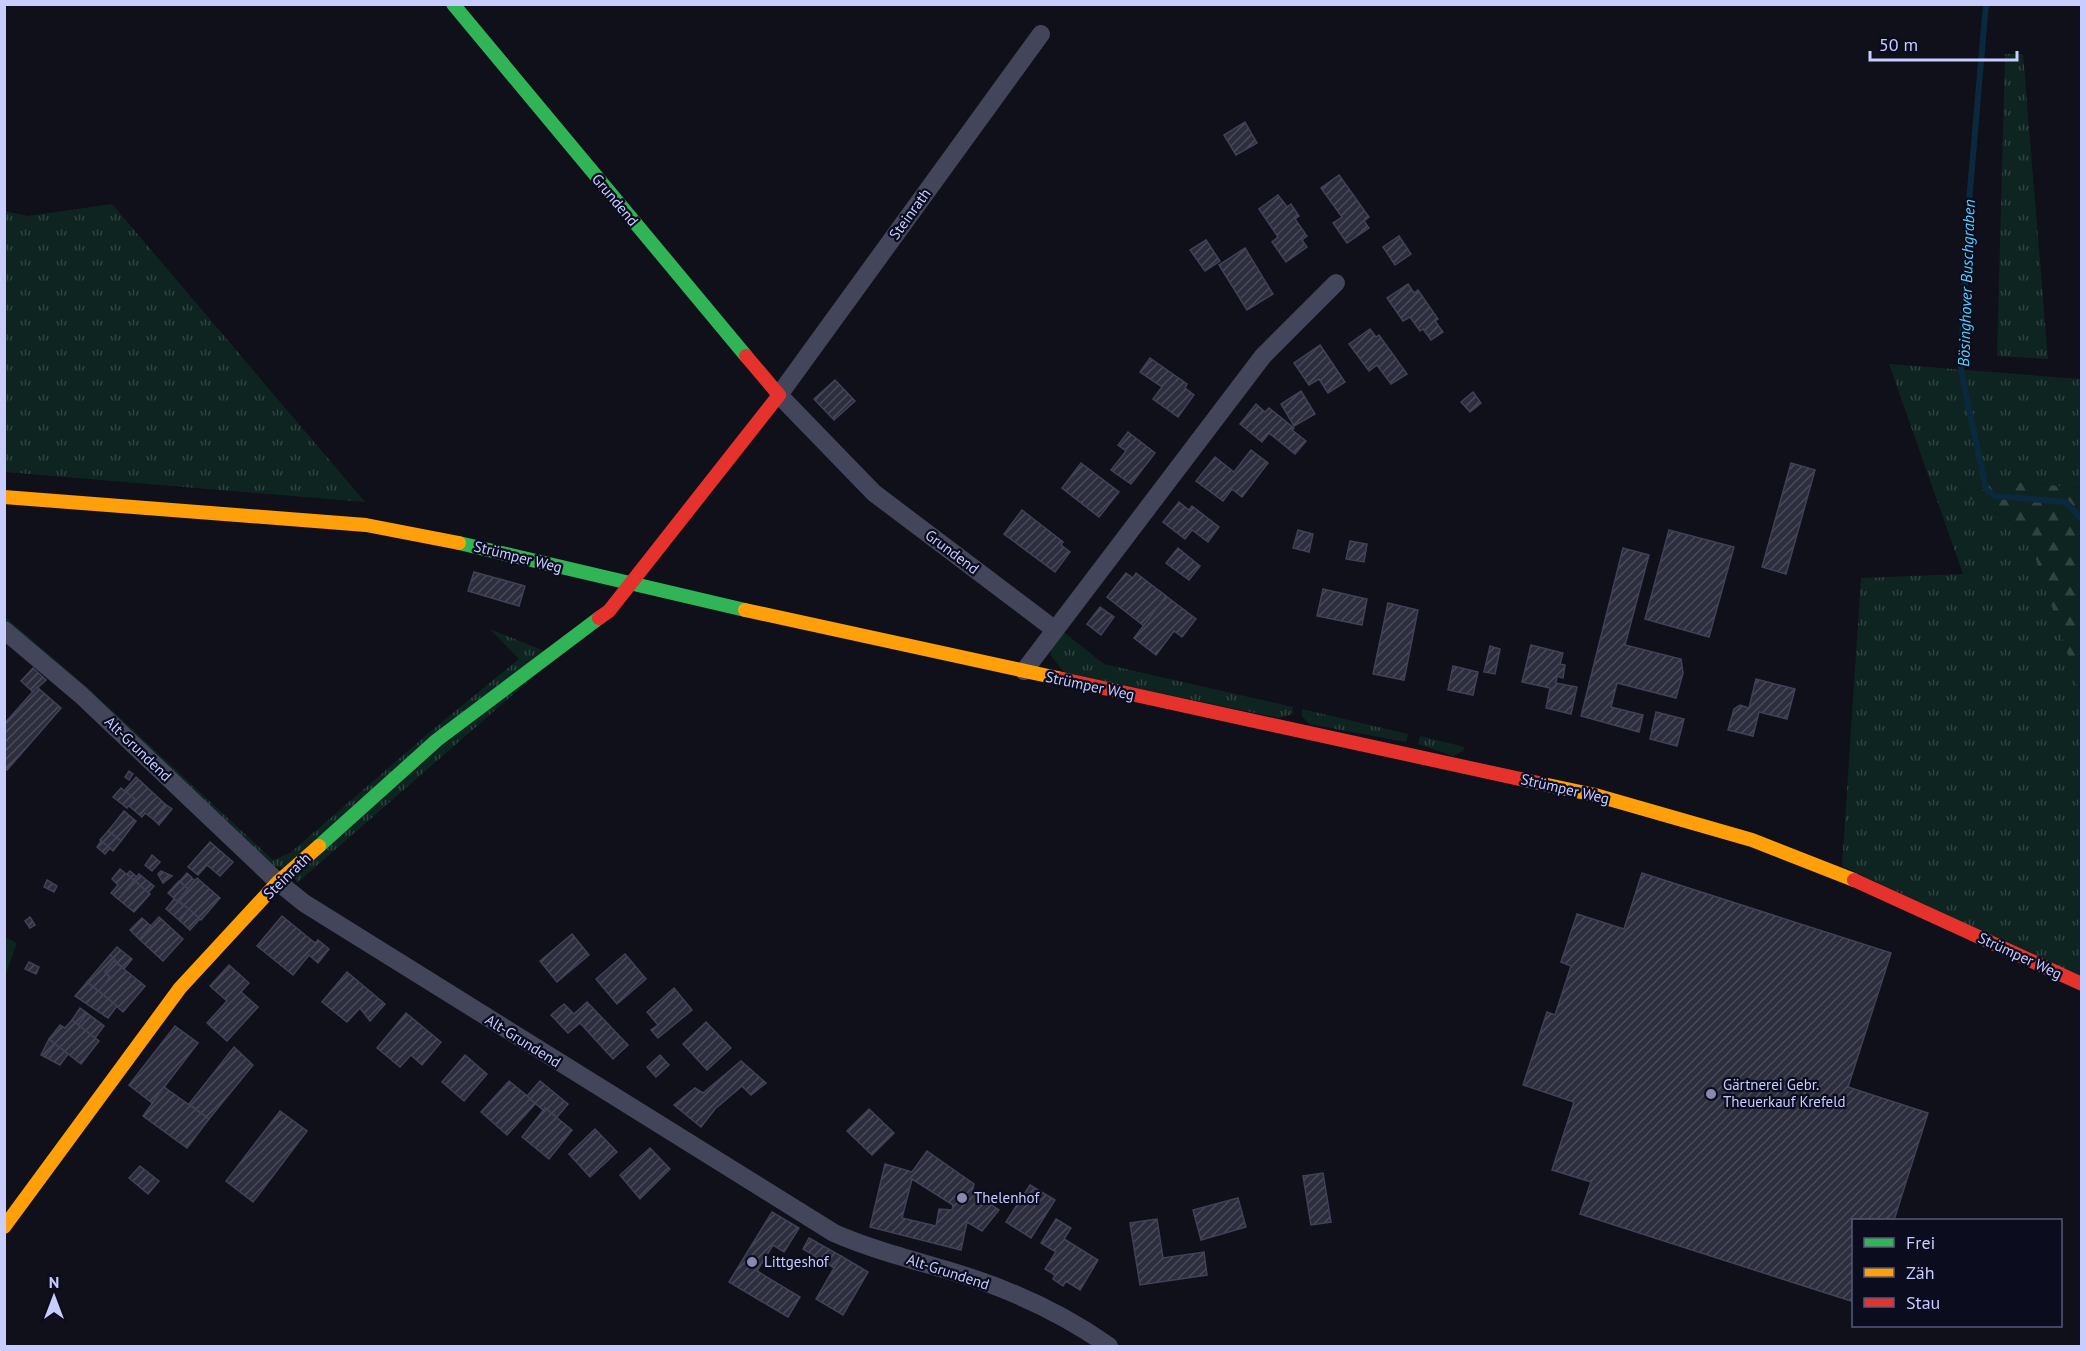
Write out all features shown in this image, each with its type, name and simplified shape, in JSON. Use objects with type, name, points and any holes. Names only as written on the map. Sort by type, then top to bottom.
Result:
[{"type":"street","name":"Grundend","points":[[453,4],[779,395],[874,493],[1054,629]]},
{"type":"street","name":"Steinrath","points":[[779,395],[1041,34]]},
{"type":"street","name":"Strümper Weg","points":[[1024,671],[1263,356],[1336,283]]},
{"type":"street","points":[[630,585],[779,395]]},
{"type":"street","name":"Strümper Weg","points":[[4,497],[366,525],[467,544],[630,585],[1595,795],[1752,840],[1866,885],[2082,984]]},
{"type":"street","name":"Steinrath","points":[[4,1227],[180,988],[278,882],[437,740],[609,611],[630,585]]},
{"type":"street","name":"Alt-Grundend","points":[[4,630],[81,695],[278,882],[304,903],[834,1233],[881,1251],[982,1281],[1054,1315],[1109,1347]]},
{"type":"green space","points":[[2005,54],[2023,54],[2048,359],[1997,356]]},
{"type":"green space","points":[[112,204],[365,502],[5,472],[5,211],[28,216]]},
{"type":"green space","points":[[1889,364],[2081,379],[2081,488],[2004,481],[1962,494],[2027,531],[2081,695],[2081,978],[1842,866],[1861,578],[1963,574]]},
{"type":"green space","points":[[2004,481],[2081,488],[2081,695],[2027,531],[1962,494]]},
{"type":"green space","points":[[4,616],[88,688],[273,860],[290,853],[431,731],[519,659],[490,629],[544,651],[283,868],[270,865],[5,622]]},
{"type":"green space","points":[[1061,630],[1104,664],[1293,707],[1293,714],[1279,718],[1065,673],[1051,656],[1051,643]]},
{"type":"green space","points":[[556,657],[297,883],[295,877],[441,746]]},
{"type":"green space","points":[[1302,709],[1408,734],[1406,742],[1309,724],[1302,716]]},
{"type":"green space","points":[[1420,736],[1465,747],[1463,751],[1453,756],[1418,744]]},
{"type":"green space","points":[[5,937],[17,943],[5,977]]},
{"type":"building","points":[[1245,122],[1257,143],[1236,155],[1224,135]]},
{"type":"building","points":[[1339,175],[1369,217],[1364,221],[1369,228],[1347,243],[1333,223],[1342,217],[1321,188]]},
{"type":"building","points":[[1278,195],[1287,207],[1291,204],[1299,216],[1295,219],[1307,236],[1302,240],[1307,247],[1286,262],[1272,242],[1278,237],[1259,209]]},
{"type":"building","points":[[1399,236],[1411,254],[1395,265],[1383,247]]},
{"type":"building","points":[[1206,240],[1220,261],[1205,271],[1190,250]]},
{"type":"building","points":[[1245,248],[1273,294],[1247,310],[1219,265]]},
{"type":"building","points":[[1408,284],[1414,293],[1418,290],[1438,319],[1435,321],[1443,332],[1431,340],[1423,329],[1420,331],[1410,317],[1403,321],[1387,298]]},
{"type":"building","points":[[1370,329],[1376,337],[1379,335],[1407,374],[1391,384],[1377,365],[1369,371],[1349,344]]},
{"type":"building","points":[[1320,345],[1345,382],[1328,393],[1319,379],[1309,385],[1294,363]]},
{"type":"building","points":[[1150,358],[1187,384],[1185,388],[1194,395],[1178,417],[1153,399],[1162,387],[1140,372]]},
{"type":"building","points":[[835,380],[855,401],[834,420],[814,399]]},
{"type":"building","points":[[1301,391],[1315,414],[1294,426],[1281,404]]},
{"type":"building","points":[[1473,392],[1481,403],[1470,412],[1461,402]]},
{"type":"building","points":[[1256,404],[1265,412],[1269,408],[1306,441],[1295,454],[1269,433],[1262,442],[1240,424]]},
{"type":"building","points":[[1128,432],[1155,453],[1131,484],[1111,470],[1126,451],[1118,445]]},
{"type":"building","points":[[1251,450],[1268,463],[1242,497],[1232,489],[1223,501],[1196,481],[1215,457],[1234,472]]},
{"type":"building","points":[[1081,463],[1119,492],[1099,517],[1062,488]]},
{"type":"building","points":[[1791,463],[1815,470],[1786,574],[1762,567]]},
{"type":"building","points":[[1179,502],[1189,510],[1192,506],[1219,527],[1208,542],[1192,530],[1185,539],[1163,522]]},
{"type":"building","points":[[1022,510],[1063,542],[1061,545],[1070,552],[1055,572],[1004,534]]},
{"type":"building","points":[[1298,530],[1313,534],[1309,552],[1293,548]]},
{"type":"building","points":[[1669,530],[1734,547],[1709,637],[1645,619]]},
{"type":"building","points":[[1350,541],[1367,544],[1364,562],[1346,559]]},
{"type":"building","points":[[1178,548],[1200,566],[1189,580],[1166,563]]},
{"type":"building","points":[[1623,548],[1649,555],[1625,645],[1681,659],[1683,673],[1676,698],[1617,683],[1611,707],[1643,715],[1639,732],[1581,716]]},
{"type":"building","points":[[474,572],[525,586],[519,606],[468,591]]},
{"type":"building","points":[[1126,573],[1133,578],[1136,573],[1166,596],[1144,626],[1107,597]]},
{"type":"building","points":[[1323,589],[1367,599],[1362,625],[1317,616]]},
{"type":"building","points":[[1166,596],[1196,619],[1182,637],[1174,631],[1156,655],[1134,638]]},
{"type":"building","points":[[1388,603],[1418,610],[1404,680],[1373,674]]},
{"type":"building","points":[[1100,607],[1114,617],[1101,635],[1087,624]]},
{"type":"building","points":[[1531,645],[1563,653],[1560,664],[1565,665],[1563,678],[1557,676],[1556,683],[1577,687],[1571,714],[1546,708],[1550,688],[1522,682]]},
{"type":"building","points":[[1490,646],[1500,649],[1495,674],[1484,672]]},
{"type":"building","points":[[1453,666],[1478,672],[1473,695],[1448,690]]},
{"type":"building","points":[[33,668],[46,680],[33,692],[21,681]]},
{"type":"building","points":[[1756,679],[1795,689],[1787,719],[1759,712],[1753,736],[1728,730],[1734,709],[1740,705],[1749,708]]},
{"type":"building","points":[[37,687],[61,708],[7,770],[4,768],[4,724]]},
{"type":"building","points":[[1656,712],[1684,719],[1677,746],[1650,739]]},
{"type":"building","points":[[129,771],[133,774],[129,780],[125,777]]},
{"type":"building","points":[[136,777],[165,804],[153,819],[145,813],[142,817],[129,806],[135,799],[124,791]]},
{"type":"building","points":[[121,788],[135,799],[127,808],[113,797]]},
{"type":"building","points":[[165,804],[172,809],[159,825],[153,819]]},
{"type":"building","points":[[124,811],[136,821],[121,841],[108,831]]},
{"type":"building","points":[[108,831],[121,841],[113,851],[100,840]]},
{"type":"building","points":[[101,841],[110,848],[105,854],[97,847]]},
{"type":"building","points":[[210,842],[233,862],[220,876],[207,865],[198,875],[188,867]]},
{"type":"building","points":[[152,855],[160,862],[152,871],[145,865]]},
{"type":"building","points":[[120,869],[134,880],[118,899],[111,893],[118,885],[112,879]]},
{"type":"building","points":[[130,871],[137,877],[134,880],[127,874]]},
{"type":"building","points":[[161,871],[172,876],[163,883],[158,874]]},
{"type":"building","points":[[187,873],[195,881],[188,889],[180,881]]},
{"type":"building","name":"Gärtnerei Gebr. Theuerkauf Krefeld","points":[[1642,873],[1891,953],[1848,1087],[1928,1113],[1894,1219],[1852,1219],[1852,1301],[1580,1214],[1591,1182],[1552,1170],[1574,1102],[1523,1085],[1547,1012],[1555,1015],[1571,966],[1561,962],[1577,914],[1624,929]]},
{"type":"building","points":[[139,874],[154,886],[148,893],[134,880]]},
{"type":"building","points":[[197,878],[220,898],[201,920],[178,900]]},
{"type":"building","points":[[47,880],[57,886],[54,892],[44,887]]},
{"type":"building","points":[[134,880],[150,894],[134,912],[118,899]]},
{"type":"building","points":[[179,881],[188,889],[177,901],[168,893]]},
{"type":"building","points":[[174,899],[189,909],[180,921],[166,909]]},
{"type":"building","points":[[189,909],[200,919],[190,930],[180,921]]},
{"type":"building","points":[[282,916],[315,943],[318,940],[329,949],[318,963],[309,955],[293,975],[257,946]]},
{"type":"building","points":[[30,917],[35,925],[30,928],[25,921]]},
{"type":"building","points":[[159,917],[183,939],[163,961],[139,939]]},
{"type":"building","points":[[142,918],[151,926],[139,939],[130,930]]},
{"type":"building","points":[[572,934],[589,955],[557,982],[540,961]]},
{"type":"building","points":[[117,947],[132,959],[124,969],[110,955]]},
{"type":"building","points":[[625,954],[646,979],[617,1004],[596,979]]},
{"type":"building","points":[[110,955],[115,959],[105,972],[110,977],[99,991],[87,982]]},
{"type":"building","points":[[114,961],[145,986],[123,1012],[99,991],[110,977],[105,972]]},
{"type":"building","points":[[29,962],[39,967],[36,974],[25,969]]},
{"type":"building","points":[[229,965],[249,983],[241,992],[258,1007],[227,1041],[207,1023],[227,1001],[210,986]]},
{"type":"building","points":[[347,972],[385,1004],[370,1021],[360,1008],[347,1022],[322,1002]]},
{"type":"building","points":[[87,982],[117,1006],[108,1018],[75,996]]},
{"type":"building","points":[[674,988],[692,1010],[658,1038],[651,1030],[658,1025],[647,1012]]},
{"type":"building","points":[[587,1002],[628,1045],[613,1059],[580,1023],[568,1033],[551,1015],[564,1004],[574,1014]]},
{"type":"building","points":[[80,1008],[87,1013],[78,1025],[72,1020]]},
{"type":"building","points":[[87,1013],[104,1026],[95,1038],[78,1025]]},
{"type":"building","points":[[406,1013],[441,1042],[422,1065],[411,1055],[400,1067],[377,1048]]},
{"type":"building","points":[[72,1020],[99,1041],[81,1064],[49,1039],[60,1025],[65,1028]]},
{"type":"building","points":[[706,1022],[731,1048],[707,1070],[683,1044]]},
{"type":"building","points":[[175,1026],[198,1043],[152,1103],[129,1085]]},
{"type":"building","points":[[49,1039],[55,1044],[45,1057],[41,1055]]},
{"type":"building","points":[[55,1044],[68,1054],[60,1065],[45,1057]]},
{"type":"building","points":[[234,1047],[253,1065],[209,1119],[189,1104]]},
{"type":"building","points":[[465,1055],[487,1074],[464,1101],[442,1082]]},
{"type":"building","points":[[660,1055],[669,1065],[656,1077],[647,1067]]},
{"type":"building","points":[[741,1061],[766,1083],[751,1095],[742,1086],[715,1109],[701,1127],[674,1105],[695,1088],[703,1093]]},
{"type":"building","points":[[509,1081],[536,1103],[507,1135],[481,1112]]},
{"type":"building","points":[[540,1081],[568,1104],[557,1117],[545,1108],[544,1111],[527,1096]]},
{"type":"building","points":[[164,1087],[209,1119],[187,1148],[143,1116]]},
{"type":"building","points":[[545,1108],[572,1130],[549,1159],[522,1137]]},
{"type":"building","points":[[869,1109],[894,1133],[872,1155],[847,1131]]},
{"type":"building","points":[[280,1111],[307,1131],[253,1202],[226,1181]]},
{"type":"building","points":[[595,1129],[617,1152],[590,1177],[569,1154]]},
{"type":"building","points":[[650,1148],[670,1169],[640,1199],[620,1175]]},
{"type":"building","name":"Thelenhof","points":[[927,1151],[974,1184],[972,1192],[999,1210],[982,1231],[967,1222],[961,1250],[870,1227],[885,1164],[912,1172]],"holes":[[[912,1179],[953,1205],[952,1210],[939,1209],[936,1226],[902,1218]]]},
{"type":"building","points":[[140,1166],[159,1181],[148,1194],[129,1178]]},
{"type":"building","points":[[1323,1173],[1331,1222],[1311,1225],[1303,1176]]},
{"type":"building","points":[[1030,1185],[1055,1200],[1031,1238],[1006,1222]]},
{"type":"building","points":[[1238,1198],[1246,1227],[1201,1240],[1193,1210]]},
{"type":"building","name":"Littgeshof","points":[[772,1212],[799,1228],[784,1252],[773,1245],[757,1271],[800,1297],[788,1317],[729,1282]]},
{"type":"building","points":[[1056,1219],[1071,1228],[1064,1239],[1098,1260],[1080,1290],[1066,1281],[1063,1286],[1053,1279],[1055,1275],[1045,1269],[1056,1252],[1041,1243]]},
{"type":"building","points":[[1157,1219],[1163,1258],[1204,1252],[1207,1275],[1140,1285],[1130,1223]]},
{"type":"building","points":[[809,1238],[841,1256],[834,1268],[803,1249]]},
{"type":"building","points":[[841,1256],[868,1272],[843,1315],[816,1299]]},
{"type":"waterway","name":"Bösinghover Buschgraben","points":[[1986,4],[1967,225],[1961,371],[1986,489],[1995,496],[2066,502],[2082,520]]},
{"type":"traffic: fast","points":[[453,4],[746,356]]},
{"type":"traffic: fast","points":[[459,543],[745,610]]},
{"type":"traffic: fast","points":[[319,846],[437,740],[599,618]]},
{"type":"traffic: slow","points":[[4,497],[366,525],[459,543]]},
{"type":"traffic: slow","points":[[745,610],[1062,679]]},
{"type":"traffic: slow","points":[[1543,784],[1595,795],[1752,840],[1854,880]]},
{"type":"traffic: slow","points":[[4,1227],[180,988],[278,882],[319,846]]},
{"type":"traffic: jam","points":[[599,618],[609,611],[779,395],[746,356]]},
{"type":"traffic: jam","points":[[1062,679],[1543,784]]},
{"type":"traffic: jam","points":[[1854,880],[2082,984]]},
{"type":"place","name":"Gärtnerei Gebr. Theuerkauf Krefeld","points":[[1711,1094]]},
{"type":"place","name":"Thelenhof","points":[[962,1198]]},
{"type":"place","name":"Littgeshof","points":[[752,1262]]}]
